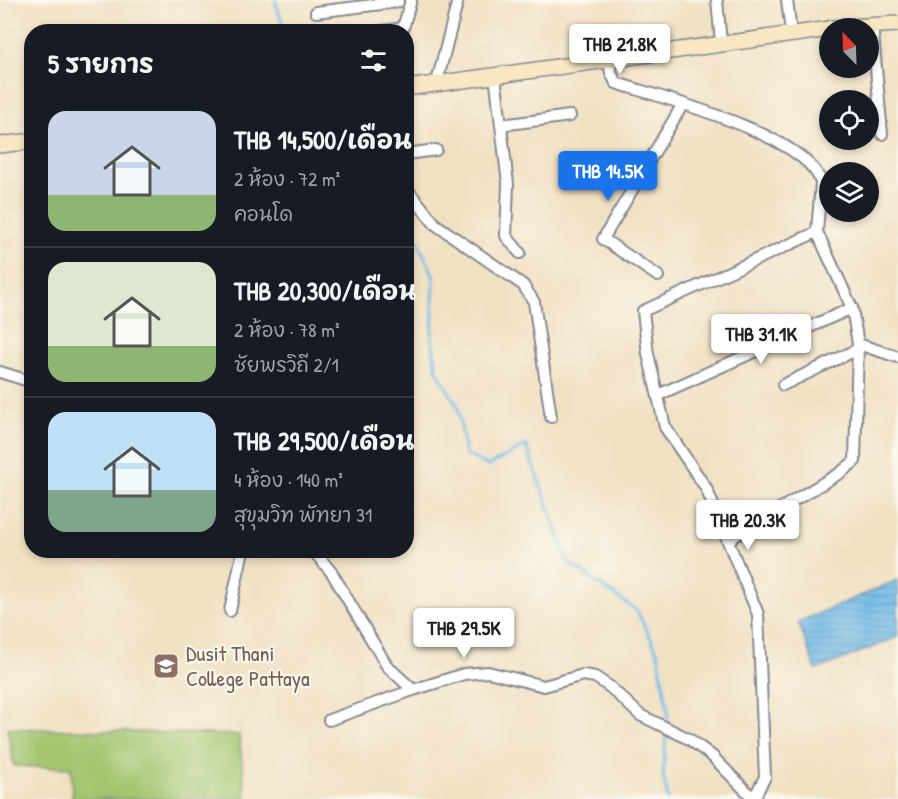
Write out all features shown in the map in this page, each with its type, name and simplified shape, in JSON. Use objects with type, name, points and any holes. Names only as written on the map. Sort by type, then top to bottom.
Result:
[{"type":"main road","points":[[879,24],[898,24]]},
{"type":"main road","points":[[414,86],[819,30]]},
{"type":"main road","points":[[0,145],[24,142]]},
{"type":"street","points":[[437,82],[458,0]]},
{"type":"street","points":[[717,0],[721,44]]},
{"type":"street","points":[[787,0],[791,33]]},
{"type":"street","points":[[316,12],[395,1],[410,3],[404,24]]},
{"type":"street","points":[[609,60],[611,73],[616,83],[683,104],[775,139],[807,160],[819,176],[821,183],[817,232],[852,308],[858,346],[855,461],[728,540]]},
{"type":"street","points":[[495,75],[508,184],[506,236],[520,253]]},
{"type":"street","points":[[877,78],[882,134]]},
{"type":"street","points":[[658,276],[603,239],[683,104]]},
{"type":"street","points":[[501,125],[570,116]]},
{"type":"street","points":[[414,153],[436,150]]},
{"type":"street","points":[[414,198],[435,224],[523,285],[534,302],[551,417]]},
{"type":"street","points":[[329,720],[464,674],[488,672],[544,686],[583,675],[595,677],[610,687],[640,715],[682,735],[712,756],[754,799],[765,777],[758,614],[706,488],[665,427],[648,354],[643,311],[817,232]]},
{"type":"street","points":[[658,395],[852,308]]},
{"type":"street","points":[[783,385],[858,346],[898,357]]},
{"type":"street","points":[[0,372],[24,380]]},
{"type":"street","points":[[230,611],[241,558]]},
{"type":"street","points":[[320,558],[333,573],[387,666],[413,690]]},
{"type":"green space","points":[[7,728],[239,735],[246,799],[72,799],[71,768],[14,766]]},
{"type":"water","points":[[898,580],[898,637],[816,670],[798,622]]},
{"type":"waterway","points":[[275,0],[282,24]]},
{"type":"waterway","points":[[414,233],[434,277],[432,339],[437,371],[458,407],[465,454],[488,466],[526,445],[568,562],[637,611],[658,653],[668,711],[663,775],[668,799]]},
{"type":"place","name":"Dusit Thani College Pattaya","points":[[166,666]]}]
